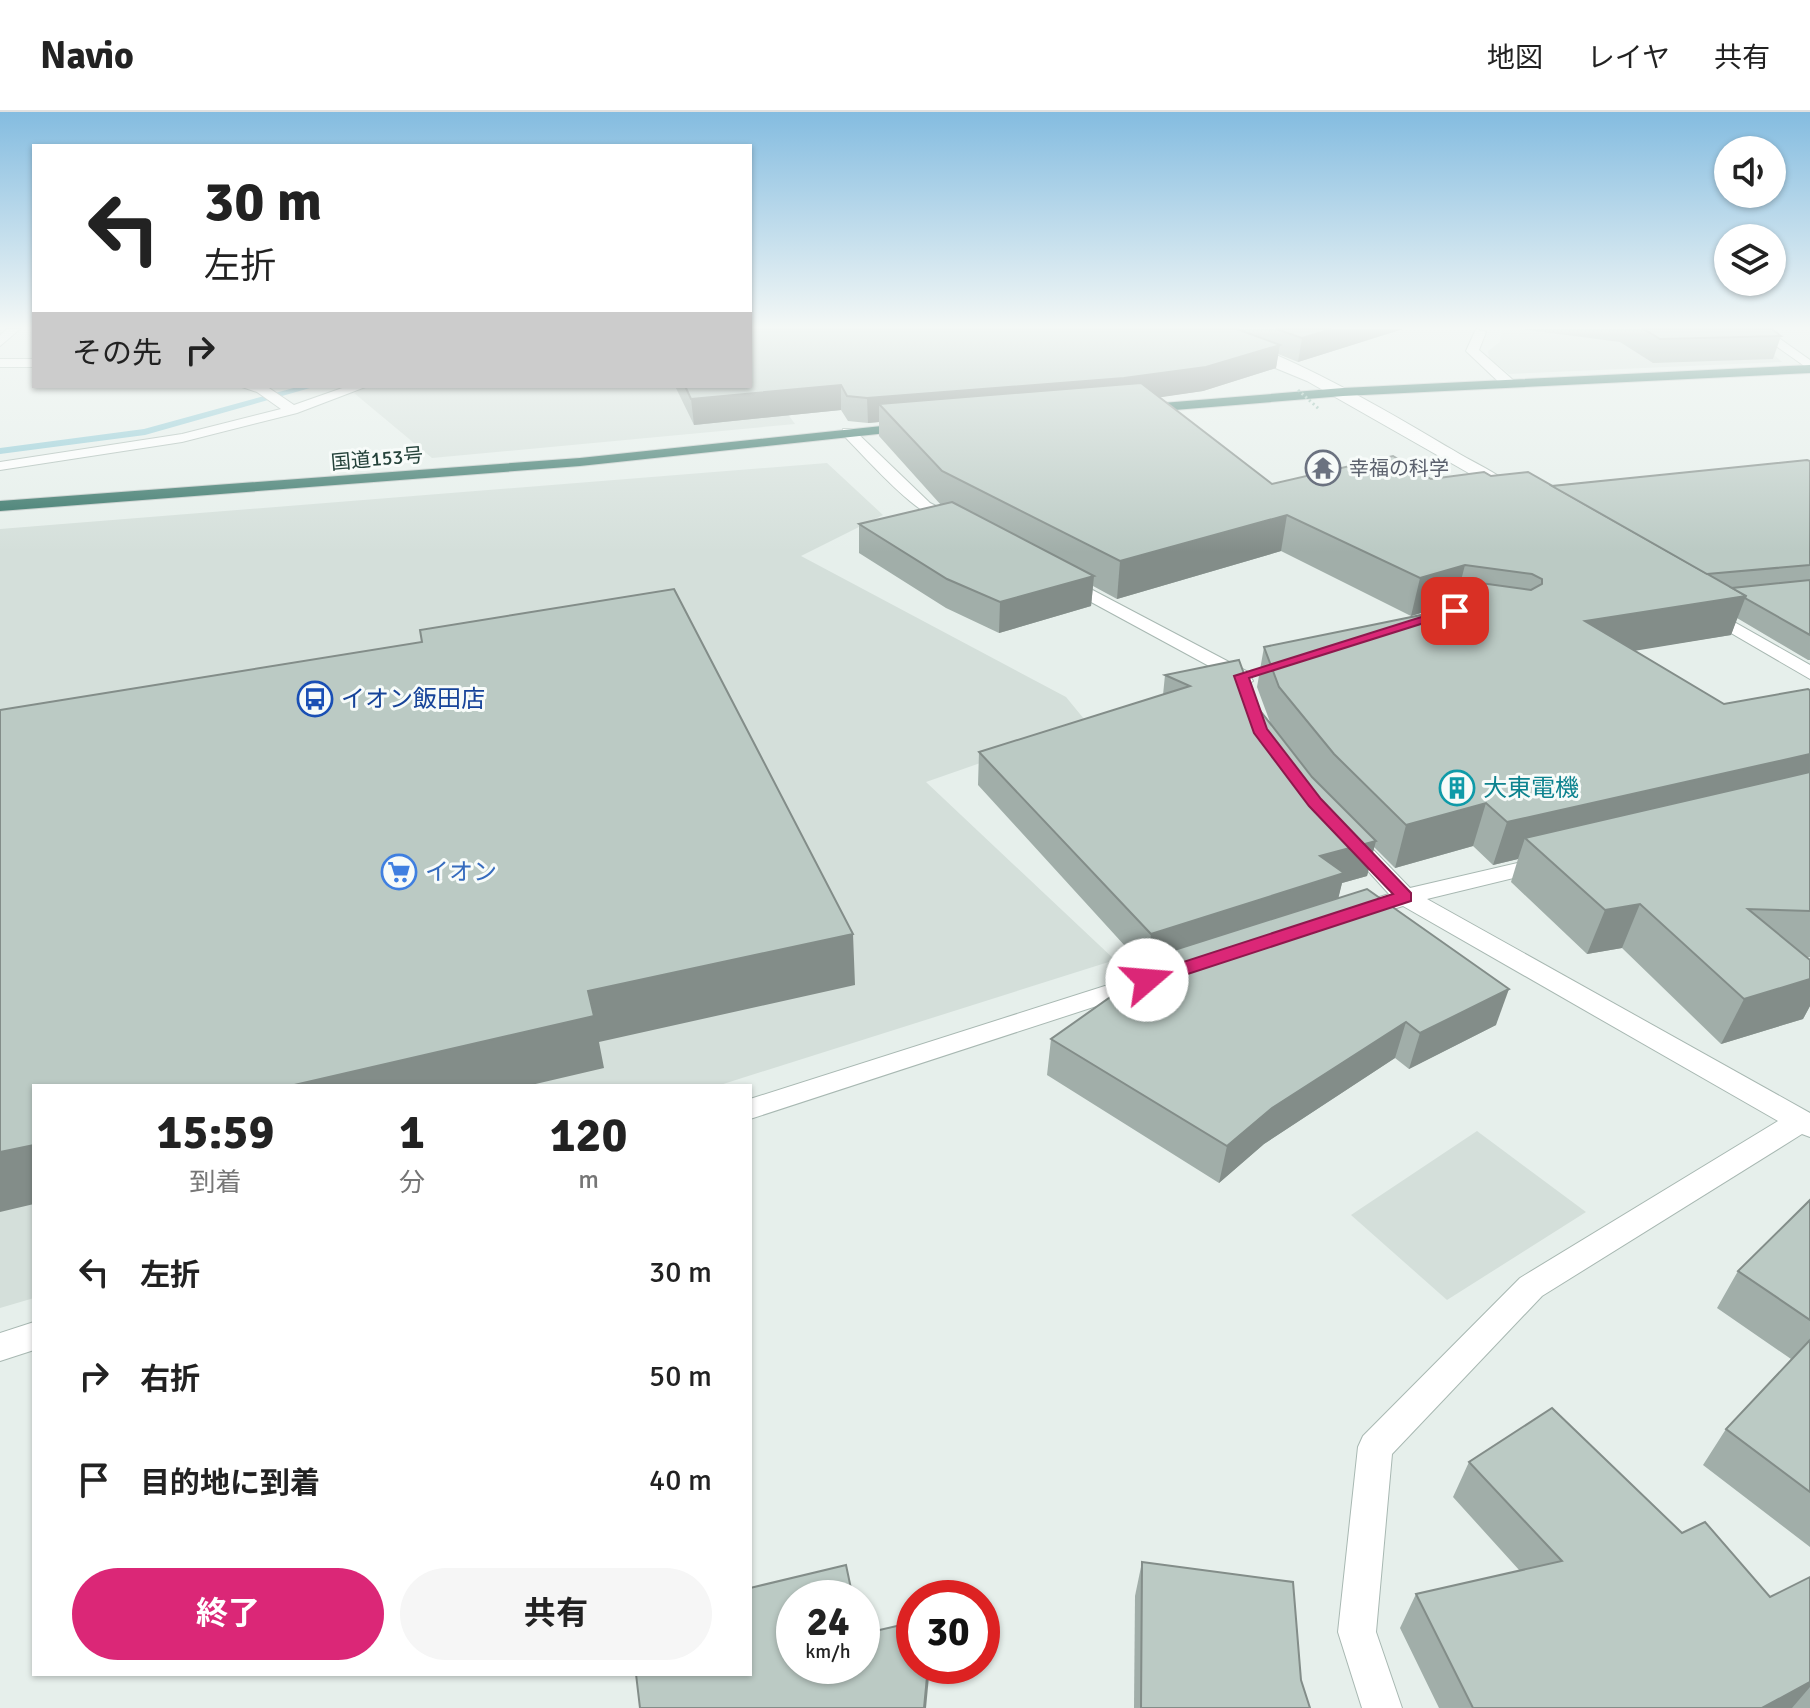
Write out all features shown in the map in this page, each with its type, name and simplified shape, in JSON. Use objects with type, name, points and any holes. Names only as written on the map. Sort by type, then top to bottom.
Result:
[{"type":"highway","points":[[1126,410],[1205,403]]},
{"type":"highway","name":"国道153号","points":[[0,506],[564,463],[925,426]]},
{"type":"street","points":[[283,403],[288,407]]},
{"type":"street","points":[[0,466],[182,438],[300,403]]},
{"type":"street","points":[[1362,403],[1517,495]]},
{"type":"street","points":[[848,432],[924,506],[979,534]]},
{"type":"street","points":[[1048,571],[1249,674],[1250,703]]},
{"type":"street","points":[[1722,600],[1693,603],[1810,673]]},
{"type":"street","points":[[1335,824],[1405,897],[1806,1124],[1531,1287],[1375,1447],[1357,1632],[1382,1708]]},
{"type":"street","points":[[1330,921],[1405,897],[1570,857]]},
{"type":"street","points":[[752,1108],[1181,969]]},
{"type":"street","points":[[0,1347],[32,1337]]},
{"type":"path","points":[[1313,403],[1319,409]]},
{"type":"shaded area","points":[[367,403],[780,403],[795,424],[432,458]]},
{"type":"shaded area","points":[[827,463],[883,515],[801,556],[1066,697],[1089,725],[926,782],[1115,960],[723,1084],[32,1084],[32,1299],[0,1308],[0,529]]},
{"type":"shaded area","points":[[1477,1131],[1586,1212],[1447,1300],[1351,1215]]},
{"type":"building","points":[[1168,403],[1272,484],[1393,456],[1431,479],[1484,472],[1491,476],[1528,472],[1746,596],[1585,621],[1724,704],[1810,690],[1810,754],[1507,822],[1486,803],[1406,825],[1334,754],[1279,687],[1264,647],[1475,604],[1442,588],[1466,581],[1531,590],[1542,584],[1542,579],[1532,574],[1465,565],[1420,578],[1287,515],[1120,561],[942,471],[879,404]]},
{"type":"building","points":[[1810,461],[1810,565],[1707,574],[1552,486]]},
{"type":"building","points":[[952,502],[1094,576],[1000,602],[947,579],[859,524]]},
{"type":"building","points":[[1810,580],[1810,635],[1732,588]]},
{"type":"building","name":"イオン","points":[[674,589],[853,934],[588,991],[594,1016],[299,1084],[32,1084],[32,1145],[0,1152],[0,710],[422,642],[420,630]]},
{"type":"building","points":[[1239,660],[1255,704],[1312,777],[1376,841],[1320,856],[1344,873],[1151,934],[979,752],[1190,686],[1165,675]]},
{"type":"building","points":[[1810,772],[1810,911],[1748,909],[1810,960],[1810,979],[1744,999],[1640,904],[1605,910],[1525,838]]},
{"type":"building","points":[[1367,889],[1509,989],[1420,1033],[1406,1022],[1272,1108],[1227,1146],[1051,1039],[1140,976],[1180,965],[1168,952]]},
{"type":"building","points":[[1810,1200],[1810,1320],[1738,1271]]},
{"type":"building","points":[[1810,1340],[1810,1492],[1726,1429]]},
{"type":"building","points":[[1552,1408],[1682,1533],[1705,1522],[1770,1597],[1810,1577],[1810,1682],[1762,1708],[1473,1708],[1416,1594],[1562,1561],[1469,1462]]},
{"type":"building","points":[[1142,1562],[1293,1582],[1301,1680],[1310,1708],[1141,1708]]},
{"type":"building","points":[[846,1565],[849,1580],[783,1580]]},
{"type":"building","points":[[776,1582],[776,1684],[880,1684],[880,1630],[896,1626],[896,1684],[926,1684],[924,1708],[640,1708],[636,1676],[752,1676],[752,1588]]},
{"type":"waterway","points":[[0,451],[145,432],[249,403]]},
{"type":"place","name":"幸福の科学","points":[[1323,468]]},
{"type":"place","name":"イオン飯田店","points":[[315,699]]},
{"type":"place","name":"大東電機","points":[[1457,788]]},
{"type":"place","name":"イオン","points":[[399,872]]},
{"type":"route","points":[[1147,980],[1405,897],[1315,803],[1259,730],[1241,676],[1455,611]]}]
